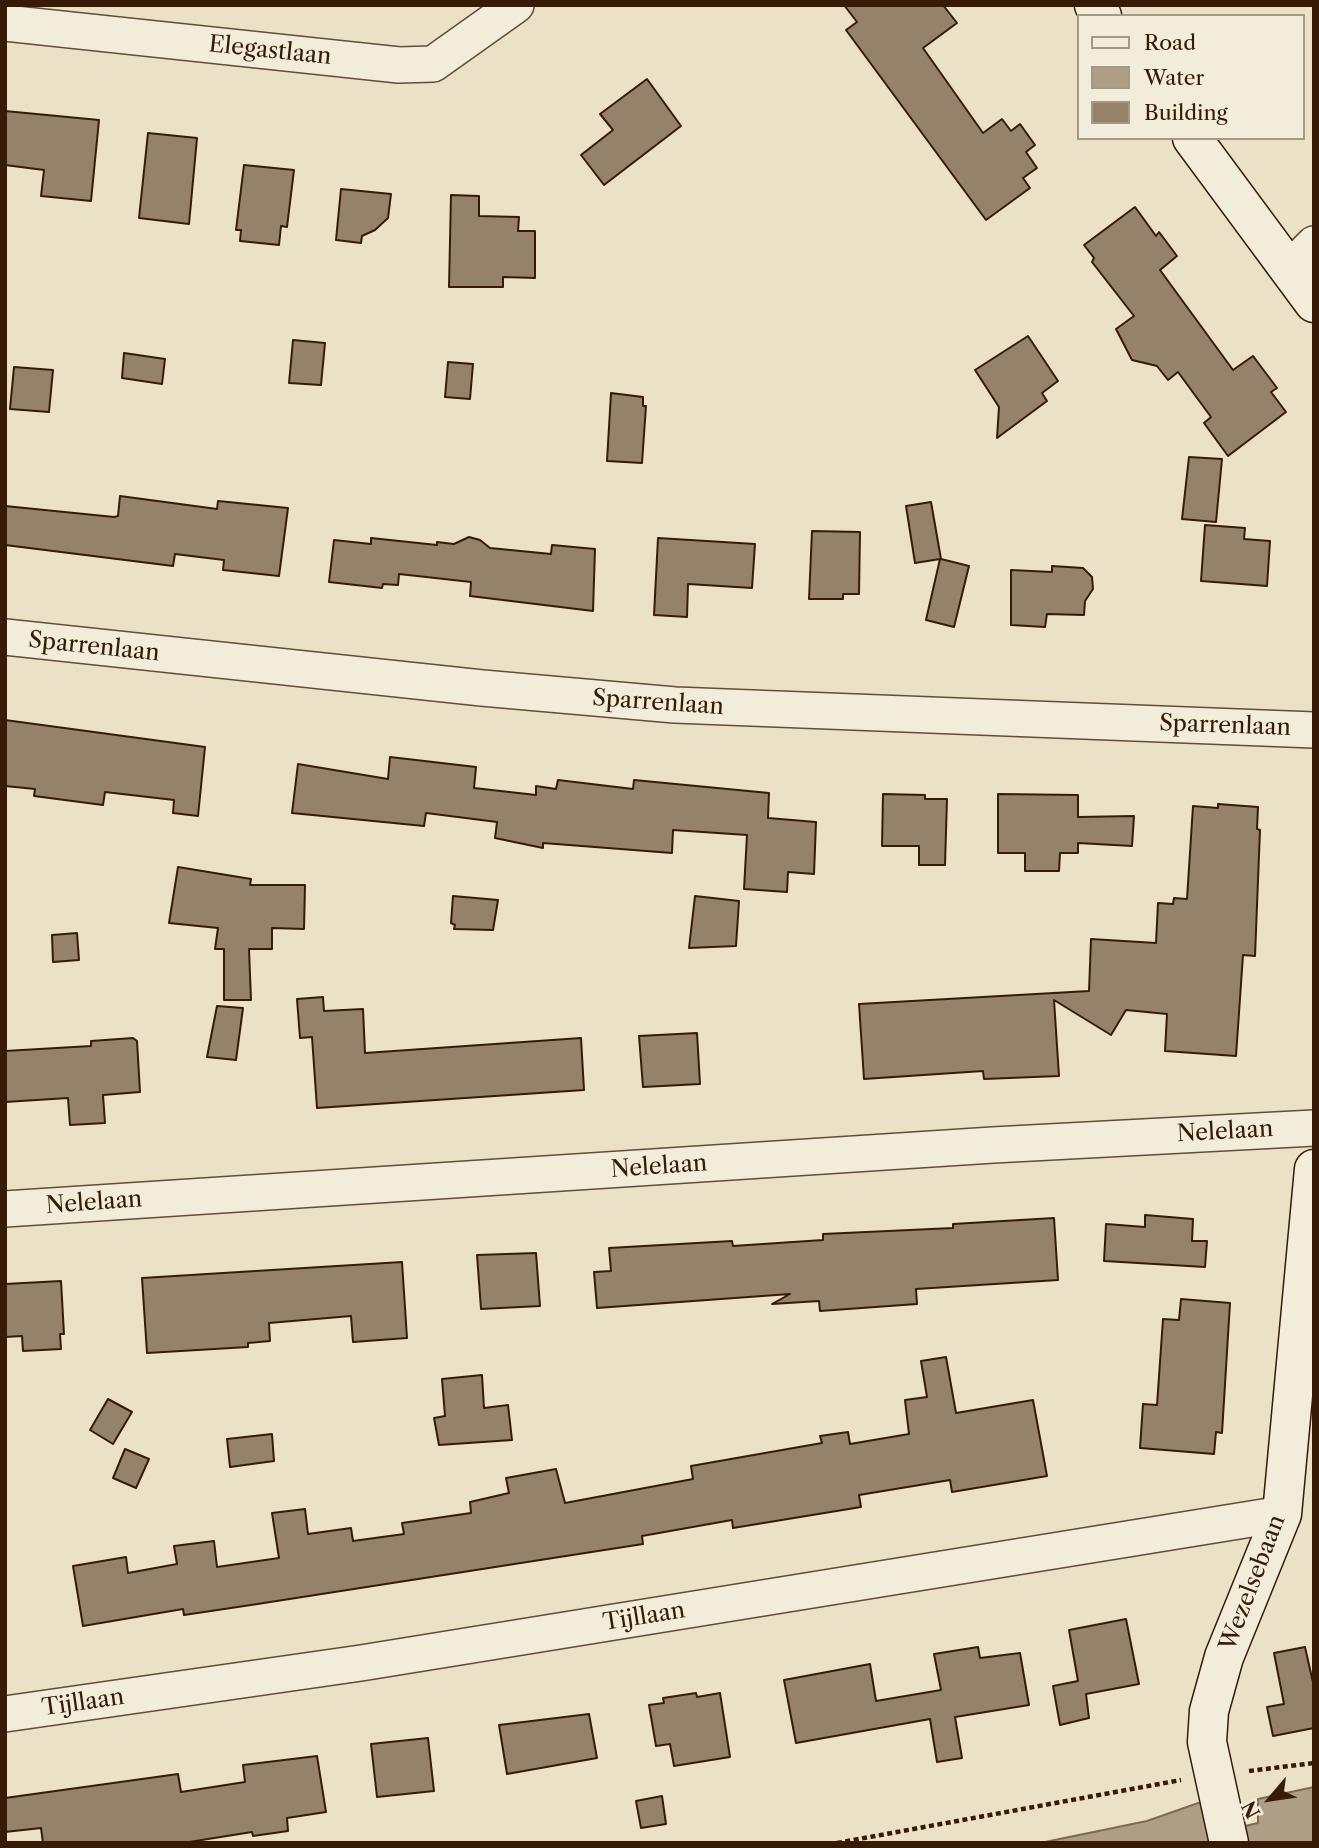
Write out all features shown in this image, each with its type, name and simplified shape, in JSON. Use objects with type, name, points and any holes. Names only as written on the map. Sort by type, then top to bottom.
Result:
[{"type":"street","name":"Elegastlaan","points":[[5,23],[399,65],[433,64],[516,5]]},
{"type":"street","points":[[1194,140],[1301,256],[1314,303]]},
{"type":"street","name":"Sparrenlaan","points":[[5,637],[482,688],[675,705],[1314,730]]},
{"type":"street","name":"Nelelaan","points":[[5,1209],[1020,1143],[1314,1128]]},
{"type":"street","name":"Wezelsebaan","points":[[1229,1843],[1207,1742],[1209,1711],[1224,1657],[1282,1514],[1314,1169]]},
{"type":"street","name":"Tijllaan","points":[[5,1714],[361,1663],[1282,1514]]},
{"type":"path","points":[[837,1843],[1314,1763]]},
{"type":"water","points":[[1314,1787],[1314,1843],[1040,1843],[1147,1821],[1204,1801],[1215,1833],[1258,1823],[1258,1799]]},
{"type":"building","points":[[844,5],[943,5],[957,23],[923,48],[983,133],[1002,119],[1011,131],[1020,124],[1035,145],[1026,152],[1037,168],[1023,178],[1030,188],[986,220],[846,30],[857,22]]},
{"type":"building","points":[[647,79],[681,126],[604,185],[581,155],[613,130],[600,114]]},
{"type":"building","points":[[5,111],[99,120],[91,201],[41,196],[44,170],[5,165]]},
{"type":"building","points":[[148,133],[197,138],[189,224],[139,218]]},
{"type":"building","points":[[244,165],[294,170],[287,227],[281,226],[279,245],[240,241],[241,230],[236,230]]},
{"type":"building","points":[[341,189],[391,194],[388,218],[375,230],[362,236],[361,243],[336,240]]},
{"type":"building","points":[[451,195],[479,196],[479,216],[519,217],[518,231],[535,231],[535,278],[503,277],[503,287],[449,287]]},
{"type":"building","points":[[1135,207],[1156,236],[1159,232],[1177,256],[1160,270],[1233,370],[1253,356],[1277,388],[1271,392],[1286,412],[1228,456],[1204,423],[1211,417],[1178,372],[1168,380],[1157,366],[1132,360],[1116,329],[1134,316],[1092,262],[1094,258],[1084,245]]},
{"type":"building","points":[[1028,336],[1058,381],[1042,393],[1047,401],[997,438],[999,407],[975,370]]},
{"type":"building","points":[[293,340],[325,343],[321,385],[289,383]]},
{"type":"building","points":[[124,353],[165,359],[162,384],[122,378]]},
{"type":"building","points":[[448,362],[473,364],[470,399],[445,397]]},
{"type":"building","points":[[14,367],[53,370],[49,412],[10,409]]},
{"type":"building","points":[[611,393],[643,397],[643,406],[646,406],[642,463],[607,461]]},
{"type":"building","points":[[1189,457],[1222,459],[1216,522],[1182,519]]},
{"type":"building","points":[[120,496],[217,509],[218,501],[288,508],[279,576],[223,570],[224,560],[175,554],[173,566],[5,545],[5,506],[114,517],[118,516]]},
{"type":"building","points":[[931,502],[941,559],[969,566],[954,627],[926,620],[940,559],[915,563],[906,506]]},
{"type":"building","points":[[1205,525],[1245,528],[1244,539],[1270,541],[1267,586],[1201,581]]},
{"type":"building","points":[[812,531],[860,532],[859,594],[843,594],[843,599],[809,599]]},
{"type":"building","points":[[469,537],[480,540],[490,548],[551,554],[552,545],[595,549],[593,611],[470,596],[471,582],[399,574],[398,585],[383,584],[382,588],[329,582],[334,540],[371,544],[371,538],[437,545],[437,542],[454,544]]},
{"type":"building","points":[[658,538],[755,544],[752,588],[688,584],[687,617],[654,615]]},
{"type":"building","points":[[1052,566],[1083,568],[1092,577],[1093,589],[1085,601],[1084,615],[1047,614],[1045,627],[1011,625],[1011,570],[1052,572]]},
{"type":"building","points":[[5,720],[205,747],[198,816],[173,813],[174,800],[105,792],[103,805],[34,796],[35,789],[5,786]]},
{"type":"building","points":[[390,757],[476,767],[474,788],[536,795],[536,786],[556,789],[558,780],[633,789],[634,780],[769,793],[768,818],[816,822],[814,874],[788,872],[787,892],[744,889],[747,835],[673,830],[672,853],[543,843],[543,848],[495,838],[497,822],[426,813],[424,826],[292,813],[298,764],[388,779]]},
{"type":"building","points":[[883,794],[925,795],[925,799],[947,799],[945,865],[919,865],[919,846],[882,846]]},
{"type":"building","points":[[998,794],[1078,795],[1078,817],[1134,816],[1132,846],[1078,843],[1078,853],[1060,853],[1059,871],[1025,871],[1025,853],[998,853]]},
{"type":"building","points":[[1218,804],[1258,807],[1257,829],[1260,830],[1255,956],[1243,955],[1236,1056],[1165,1051],[1167,1014],[1126,1010],[1111,1035],[1054,1000],[1059,1076],[984,1079],[983,1071],[864,1079],[859,1004],[1089,991],[1091,939],[1156,943],[1158,903],[1173,904],[1174,898],[1187,899],[1193,806],[1218,808]]},
{"type":"building","points":[[178,867],[251,879],[250,885],[305,885],[304,929],[272,928],[272,949],[249,949],[251,1000],[224,1000],[224,949],[215,949],[218,928],[169,923]]},
{"type":"building","points":[[453,896],[498,900],[493,930],[454,929],[455,925],[451,923]]},
{"type":"building","points":[[695,896],[739,901],[736,946],[689,948]]},
{"type":"building","points":[[77,933],[79,960],[53,962],[52,935]]},
{"type":"building","points":[[323,997],[324,1011],[363,1009],[365,1053],[581,1038],[584,1090],[317,1108],[312,1037],[300,1038],[297,999]]},
{"type":"building","points":[[217,1006],[243,1008],[236,1060],[207,1057]]},
{"type":"building","points":[[697,1033],[700,1084],[643,1087],[639,1036]]},
{"type":"building","points":[[133,1038],[137,1041],[140,1092],[103,1095],[105,1123],[70,1125],[68,1098],[5,1102],[5,1051],[91,1046],[91,1041]]},
{"type":"building","points":[[1145,1215],[1193,1219],[1192,1241],[1207,1241],[1205,1267],[1104,1261],[1106,1224],[1145,1227]]},
{"type":"building","points":[[1054,1218],[1058,1280],[916,1289],[917,1304],[820,1311],[819,1301],[772,1304],[790,1294],[597,1308],[594,1272],[611,1271],[609,1248],[732,1241],[733,1246],[823,1240],[823,1234],[953,1228],[953,1224]]},
{"type":"building","points":[[536,1253],[540,1306],[481,1309],[477,1255]]},
{"type":"building","points":[[402,1262],[407,1338],[353,1342],[351,1316],[269,1323],[270,1341],[248,1343],[248,1347],[147,1353],[142,1278]]},
{"type":"building","points":[[61,1281],[64,1334],[60,1334],[61,1349],[23,1351],[22,1336],[5,1337],[5,1284]]},
{"type":"building","points":[[1181,1299],[1230,1303],[1222,1433],[1216,1432],[1214,1454],[1140,1448],[1143,1404],[1157,1405],[1163,1319],[1179,1320]]},
{"type":"building","points":[[946,1357],[956,1413],[1033,1400],[1047,1476],[952,1492],[950,1480],[859,1495],[861,1507],[733,1528],[732,1520],[642,1536],[643,1544],[184,1615],[183,1609],[83,1626],[73,1566],[126,1557],[128,1573],[177,1564],[174,1546],[214,1541],[217,1567],[279,1558],[272,1513],[305,1509],[308,1534],[351,1528],[353,1541],[404,1534],[402,1523],[471,1513],[470,1502],[509,1493],[506,1478],[556,1469],[565,1503],[693,1479],[691,1466],[822,1443],[820,1436],[848,1432],[850,1444],[909,1434],[905,1400],[927,1397],[921,1361]]},
{"type":"building","points":[[482,1375],[484,1408],[508,1405],[512,1440],[439,1445],[434,1418],[445,1416],[442,1379]]},
{"type":"building","points":[[108,1399],[132,1412],[113,1444],[90,1430]]},
{"type":"building","points":[[272,1434],[274,1461],[230,1467],[227,1439]]},
{"type":"building","points":[[125,1449],[149,1459],[136,1488],[113,1478]]},
{"type":"building","points":[[1126,1619],[1139,1684],[1086,1694],[1089,1718],[1060,1725],[1053,1686],[1078,1681],[1069,1630]]},
{"type":"building","points":[[978,1647],[980,1658],[1020,1653],[1029,1705],[955,1717],[962,1758],[937,1762],[930,1719],[796,1743],[784,1680],[870,1664],[876,1701],[941,1690],[934,1654]]},
{"type":"building","points":[[1305,1647],[1314,1687],[1314,1728],[1273,1736],[1267,1707],[1284,1704],[1274,1653]]},
{"type":"building","points":[[696,1693],[697,1697],[720,1693],[730,1757],[674,1766],[670,1744],[656,1746],[649,1705],[664,1703],[663,1698]]},
{"type":"building","points":[[589,1714],[597,1758],[507,1774],[499,1725]]},
{"type":"building","points":[[428,1738],[434,1791],[377,1797],[371,1744]]},
{"type":"building","points":[[317,1756],[326,1812],[287,1818],[288,1831],[253,1836],[252,1832],[183,1843],[43,1843],[41,1828],[5,1832],[5,1798],[178,1774],[181,1792],[245,1782],[243,1765]]},
{"type":"building","points":[[662,1796],[666,1824],[641,1828],[636,1801]]}]
